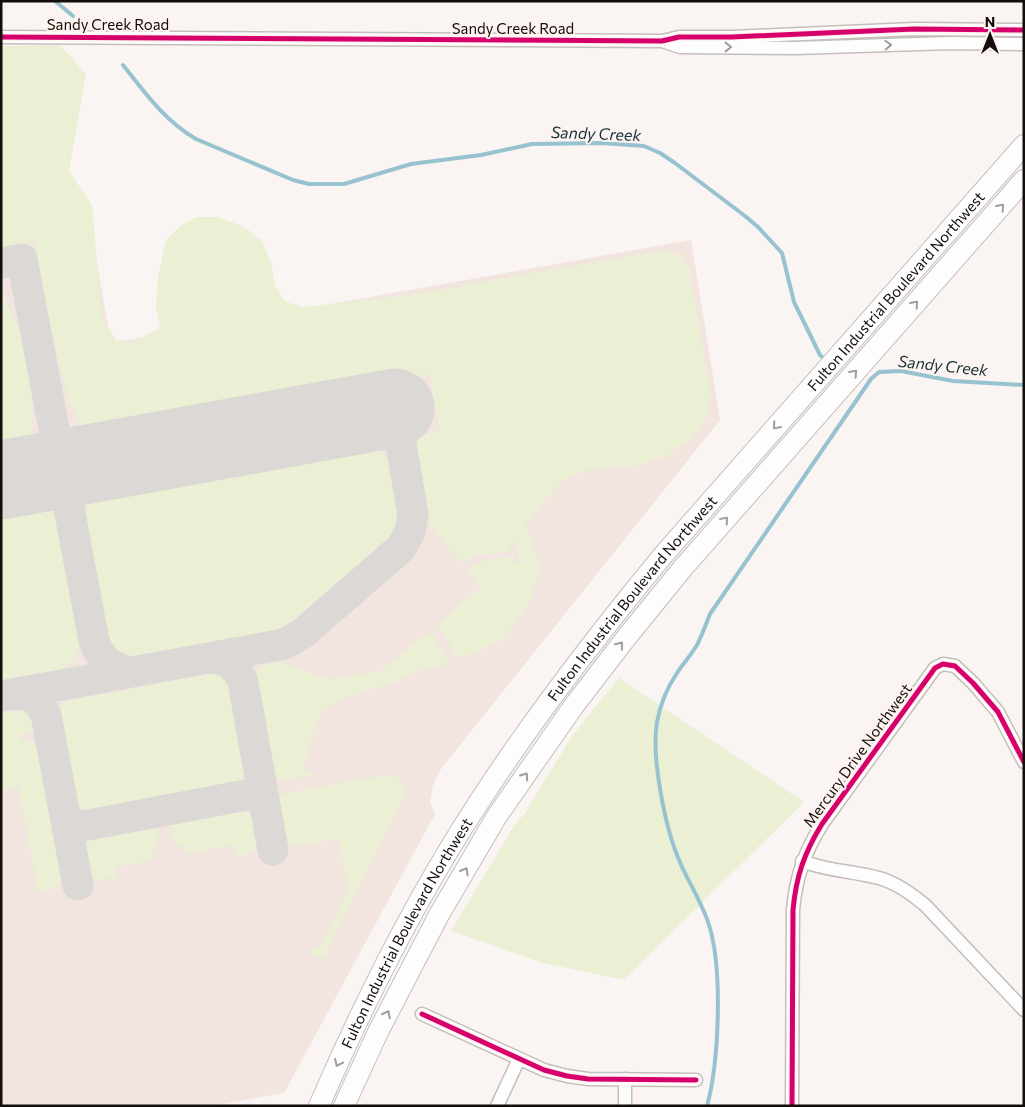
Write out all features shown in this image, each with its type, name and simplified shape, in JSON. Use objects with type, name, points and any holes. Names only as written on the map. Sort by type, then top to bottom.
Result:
[{"type":"main road","name":"Fulton Industrial Boulevard Northwest","points":[[318,1106],[375,984],[416,905],[487,789],[555,691],[608,622],[665,553],[1024,145]]},
{"type":"main road","name":"Fulton Industrial Boulevard Northwest","points":[[344,1106],[378,1032],[436,921],[502,808],[573,707],[682,569],[1024,180]]},
{"type":"street","name":"Sandy Creek Road","points":[[662,42],[680,37],[732,37],[914,29],[1024,30]]},
{"type":"street","name":"Sandy Creek Road","points":[[1,37],[662,42],[680,47],[756,48],[950,43],[1024,44]]},
{"type":"street","name":"Mercury Drive Northwest","points":[[792,1106],[792,910],[795,886],[811,840],[935,668],[943,664],[955,666],[998,712],[1024,762]]},
{"type":"street","points":[[802,862],[879,878],[911,894],[926,906],[1024,1010]]},
{"type":"street","points":[[422,1014],[544,1070],[567,1076],[588,1079],[696,1080]]},
{"type":"street","points":[[497,1106],[519,1059]]},
{"type":"street","points":[[625,1079],[625,1106]]},
{"type":"shaded area","points":[[86,202],[111,343],[691,240],[720,420],[441,769],[433,785],[430,802],[435,814],[284,1093],[211,1106],[1,1106],[1,217]]},
{"type":"green space","points":[[60,45],[86,74],[69,171],[92,205],[102,318],[116,340],[134,343],[160,327],[156,307],[158,276],[166,241],[179,227],[196,217],[216,217],[243,226],[262,241],[270,260],[276,288],[286,302],[303,307],[410,295],[659,251],[678,254],[689,267],[711,396],[706,419],[692,438],[669,455],[641,465],[590,469],[561,482],[525,524],[533,543],[539,567],[531,601],[501,641],[476,653],[457,658],[445,635],[437,625],[481,587],[467,570],[483,562],[513,556],[514,564],[520,563],[516,541],[510,543],[511,551],[473,556],[463,564],[431,527],[415,436],[440,432],[430,374],[94,437],[88,436],[84,432],[67,394],[47,308],[35,242],[1,248],[1,46]]},
{"type":"green space","points":[[1,290],[20,331],[33,399],[32,444],[21,450],[1,454]]},
{"type":"green space","points":[[367,442],[380,449],[386,457],[397,511],[394,530],[389,537],[292,621],[284,627],[272,631],[132,656],[121,652],[112,644],[107,637],[85,513],[90,499],[97,491]]},
{"type":"green space","points":[[39,502],[55,513],[59,519],[80,641],[79,646],[73,661],[62,669],[1,680],[1,509]]},
{"type":"green space","points":[[427,633],[432,634],[449,663],[414,672],[399,681],[338,700],[324,710],[316,723],[304,764],[301,768],[312,775],[281,780],[273,775],[255,680],[256,673],[261,666],[280,662],[330,680],[383,670]]},
{"type":"green space","points":[[215,673],[224,676],[229,684],[245,771],[242,779],[235,784],[89,810],[82,809],[76,804],[60,712],[62,706],[68,701]]},
{"type":"green space","points":[[619,678],[804,802],[624,980],[543,963],[451,931],[516,823],[525,813],[572,736]]},
{"type":"green space","points":[[24,709],[32,715],[35,731],[20,735],[20,740],[38,743],[62,875],[59,886],[51,890],[38,892],[19,787],[1,790],[1,713]]},
{"type":"green space","points":[[387,775],[395,777],[401,782],[403,797],[325,954],[321,957],[316,957],[311,951],[322,944],[348,890],[339,839],[295,846],[289,843],[285,839],[281,827],[279,801],[286,793]]},
{"type":"green space","points":[[239,810],[250,815],[256,830],[256,846],[250,853],[235,857],[232,845],[186,854],[184,846],[175,845],[171,825],[173,822]]},
{"type":"green space","points":[[157,825],[159,838],[153,848],[153,860],[115,867],[117,878],[97,880],[91,876],[84,852],[85,846],[90,839],[95,836]]},
{"type":"waterway","name":"Sandy Creek","points":[[55,1],[73,16]]},
{"type":"waterway","name":"Sandy Creek","points":[[123,65],[165,115],[185,132],[196,139],[293,180],[309,184],[344,184],[411,164],[481,155],[532,144],[602,143],[644,146],[660,153],[675,163],[745,216],[782,253],[794,302],[820,355],[827,361]]},
{"type":"waterway","points":[[707,1106],[717,1041],[718,990],[716,966],[709,925],[674,846],[660,792],[656,754],[657,722],[667,691],[697,645],[710,614],[871,379],[879,372],[901,371],[953,381],[1024,385]]},
{"type":"taxiway","points":[[1,263],[22,259],[94,641],[108,663],[119,669],[132,672]]},
{"type":"taxiway","points":[[1,696],[284,644],[302,634],[401,548],[410,532],[413,515],[395,408]]},
{"type":"taxiway","points":[[57,440],[72,456],[81,461],[92,463],[74,475],[69,484],[67,496],[55,480],[46,475],[36,473],[54,456],[57,440]]},
{"type":"taxiway","points":[[208,658],[230,664],[237,671],[243,682],[273,850]]},
{"type":"taxiway","points":[[9,695],[22,695],[36,700],[46,715],[78,885]]},
{"type":"taxiway","points":[[67,829],[262,792]]},
{"type":"runway","points":[[1,480],[395,408]]},
{"type":"cycle path","points":[[1,37],[662,41],[679,37],[732,37],[914,29],[1024,30]]},
{"type":"cycle path","points":[[792,1106],[793,910],[796,887],[802,866],[810,845],[822,824],[935,668],[943,664],[955,666],[973,683],[998,712],[1024,762]]},
{"type":"cycle path","points":[[422,1014],[544,1070],[567,1076],[588,1079],[696,1080]]}]
